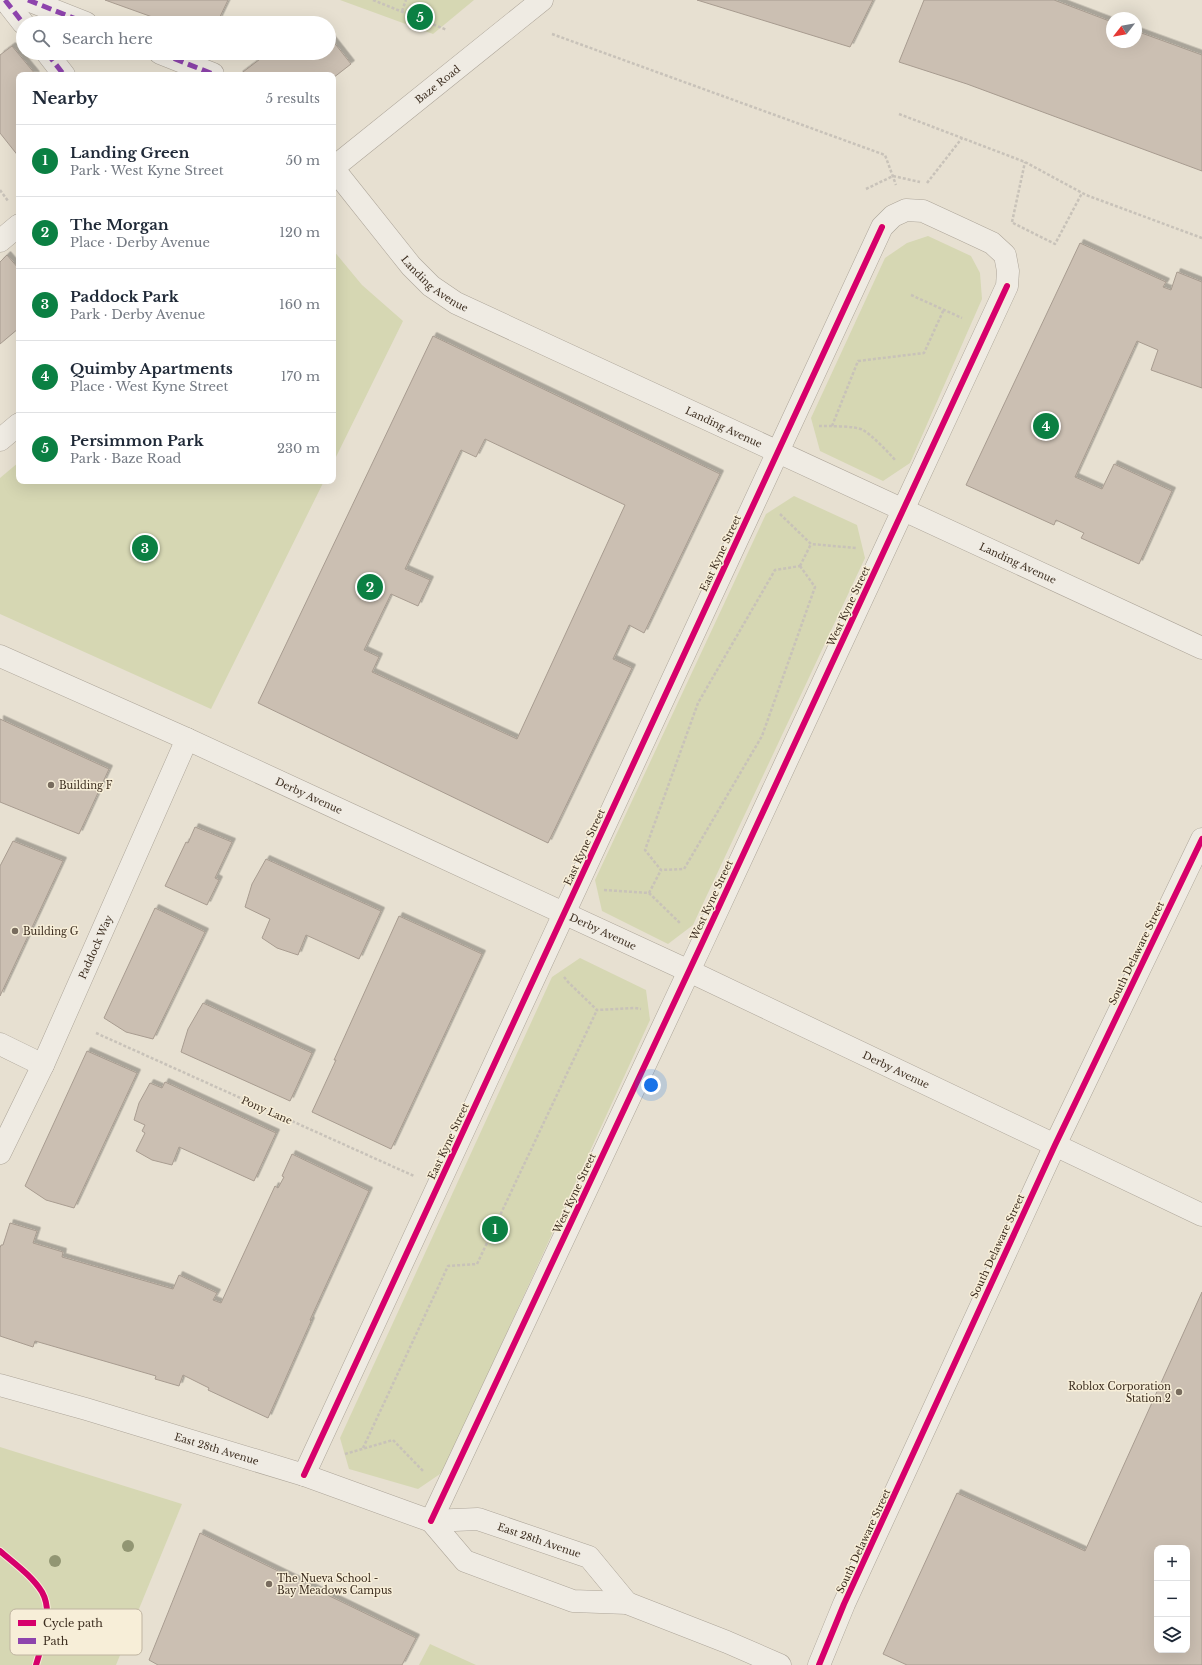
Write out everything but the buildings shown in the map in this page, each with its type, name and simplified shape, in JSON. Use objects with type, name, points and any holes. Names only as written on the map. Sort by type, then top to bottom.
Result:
[{"type":"street","points":[[5,0],[18,16]]},
{"type":"street","points":[[28,0],[68,16]]},
{"type":"street","name":"Baze Road","points":[[336,166],[542,0]]},
{"type":"street","points":[[52,60],[62,72]]},
{"type":"street","points":[[177,60],[207,72]]},
{"type":"street","name":"Landing Avenue","points":[[336,172],[411,266],[431,286],[456,303],[1202,648]]},
{"type":"street","name":"East Kyne Street","points":[[304,1475],[882,227],[893,216],[906,210]]},
{"type":"street","name":"West Kyne Street","points":[[431,1521],[689,971],[1007,286],[1008,271],[1004,256],[992,243],[923,211],[906,210]]},
{"type":"street","points":[[0,241],[16,228]]},
{"type":"street","points":[[0,440],[16,427]]},
{"type":"street","name":"Derby Avenue","points":[[0,656],[187,739],[689,971],[1202,1215]]},
{"type":"street","name":"Paddock Way","points":[[0,1153],[43,1065],[187,739]]},
{"type":"street","name":"South Delaware Street","points":[[819,1665],[844,1604],[1055,1146],[1202,839]]},
{"type":"street","points":[[0,1044],[43,1065]]},
{"type":"street","name":"East 28th Avenue","points":[[0,1385],[86,1409],[304,1475],[431,1521],[478,1519],[589,1557],[627,1603]]},
{"type":"street","name":"East 28th Avenue","points":[[431,1521],[464,1561],[573,1601],[627,1603],[780,1665]]},
{"type":"path","points":[[373,0],[447,30]]},
{"type":"path","points":[[402,11],[406,0]]},
{"type":"path","points":[[552,34],[885,155],[906,210]]},
{"type":"path","points":[[899,114],[1025,162],[1082,192],[1202,238]]},
{"type":"path","points":[[927,183],[962,138]]},
{"type":"path","points":[[1012,222],[1025,162]]},
{"type":"path","points":[[866,189],[893,176],[927,183],[934,186]]},
{"type":"path","points":[[1005,219],[1055,244],[1082,192]]},
{"type":"path","points":[[911,295],[963,318]]},
{"type":"path","points":[[832,426],[858,361],[924,353],[944,310]]},
{"type":"path","points":[[818,426],[832,426],[863,430],[899,464]]},
{"type":"path","points":[[779,513],[811,544],[857,548]]},
{"type":"path","points":[[800,566],[811,544]]},
{"type":"path","points":[[661,870],[645,850],[698,703],[775,570],[800,566]]},
{"type":"path","points":[[661,870],[684,869],[762,736],[816,587],[800,566]]},
{"type":"path","points":[[649,893],[661,870]]},
{"type":"path","points":[[603,890],[649,893],[682,926]]},
{"type":"path","points":[[562,973],[568,982],[597,1010],[635,1008],[646,1011]]},
{"type":"path","points":[[363,1448],[448,1266],[477,1264],[597,1010]]},
{"type":"path","points":[[344,1454],[393,1440],[428,1475]]},
{"type":"green space","points":[[340,0],[474,0],[433,34]]},
{"type":"green space","points":[[928,236],[971,256],[980,273],[982,299],[910,463],[883,481],[820,451],[811,418],[885,258],[907,243]]},
{"type":"green space","points":[[336,254],[362,285],[403,321],[336,457]]},
{"type":"green space","points":[[16,465],[16,484],[323,484],[211,709],[0,614],[0,478]]},
{"type":"green space","points":[[794,496],[857,525],[865,558],[693,925],[668,944],[602,911],[595,880],[766,514]]},
{"type":"green space","points":[[580,958],[646,990],[650,1020],[443,1472],[418,1489],[349,1469],[340,1438],[552,977]]},
{"type":"green space","points":[[0,1447],[182,1504],[139,1609],[10,1609],[10,1655],[120,1655],[116,1665],[0,1665]]},
{"type":"green space","points":[[430,1644],[476,1665],[419,1665]]},
{"type":"marked path","points":[[5,0],[18,16]]},
{"type":"marked path","points":[[28,0],[68,16]]},
{"type":"marked path","points":[[52,60],[62,72]]},
{"type":"marked path","points":[[178,60],[208,72]]},
{"type":"cycle path","points":[[304,1475],[882,227]]},
{"type":"cycle path","points":[[431,1521],[704,939],[1007,286]]},
{"type":"cycle path","points":[[819,1665],[844,1604],[1055,1145],[1202,839]]},
{"type":"cycle path","points":[[0,1551],[23,1570],[38,1586],[42,1592],[47,1609]]},
{"type":"cycle path","points":[[36,1665],[39,1655]]},
{"type":"place","name":"Persimmon Park","points":[[420,17]]},
{"type":"place","name":"Quimby Apartments","points":[[1046,426]]},
{"type":"place","name":"Paddock Park","points":[[145,548]]},
{"type":"place","name":"The Morgan","points":[[370,587]]},
{"type":"place","name":"Building F","points":[[51,785]]},
{"type":"place","name":"Building G","points":[[15,931]]},
{"type":"place","name":"Landing Green","points":[[495,1229]]},
{"type":"place","name":"Roblox Corporation Station 2","points":[[1179,1392]]},
{"type":"place","name":"The Nueva School - Bay Meadows Campus","points":[[269,1584]]}]
